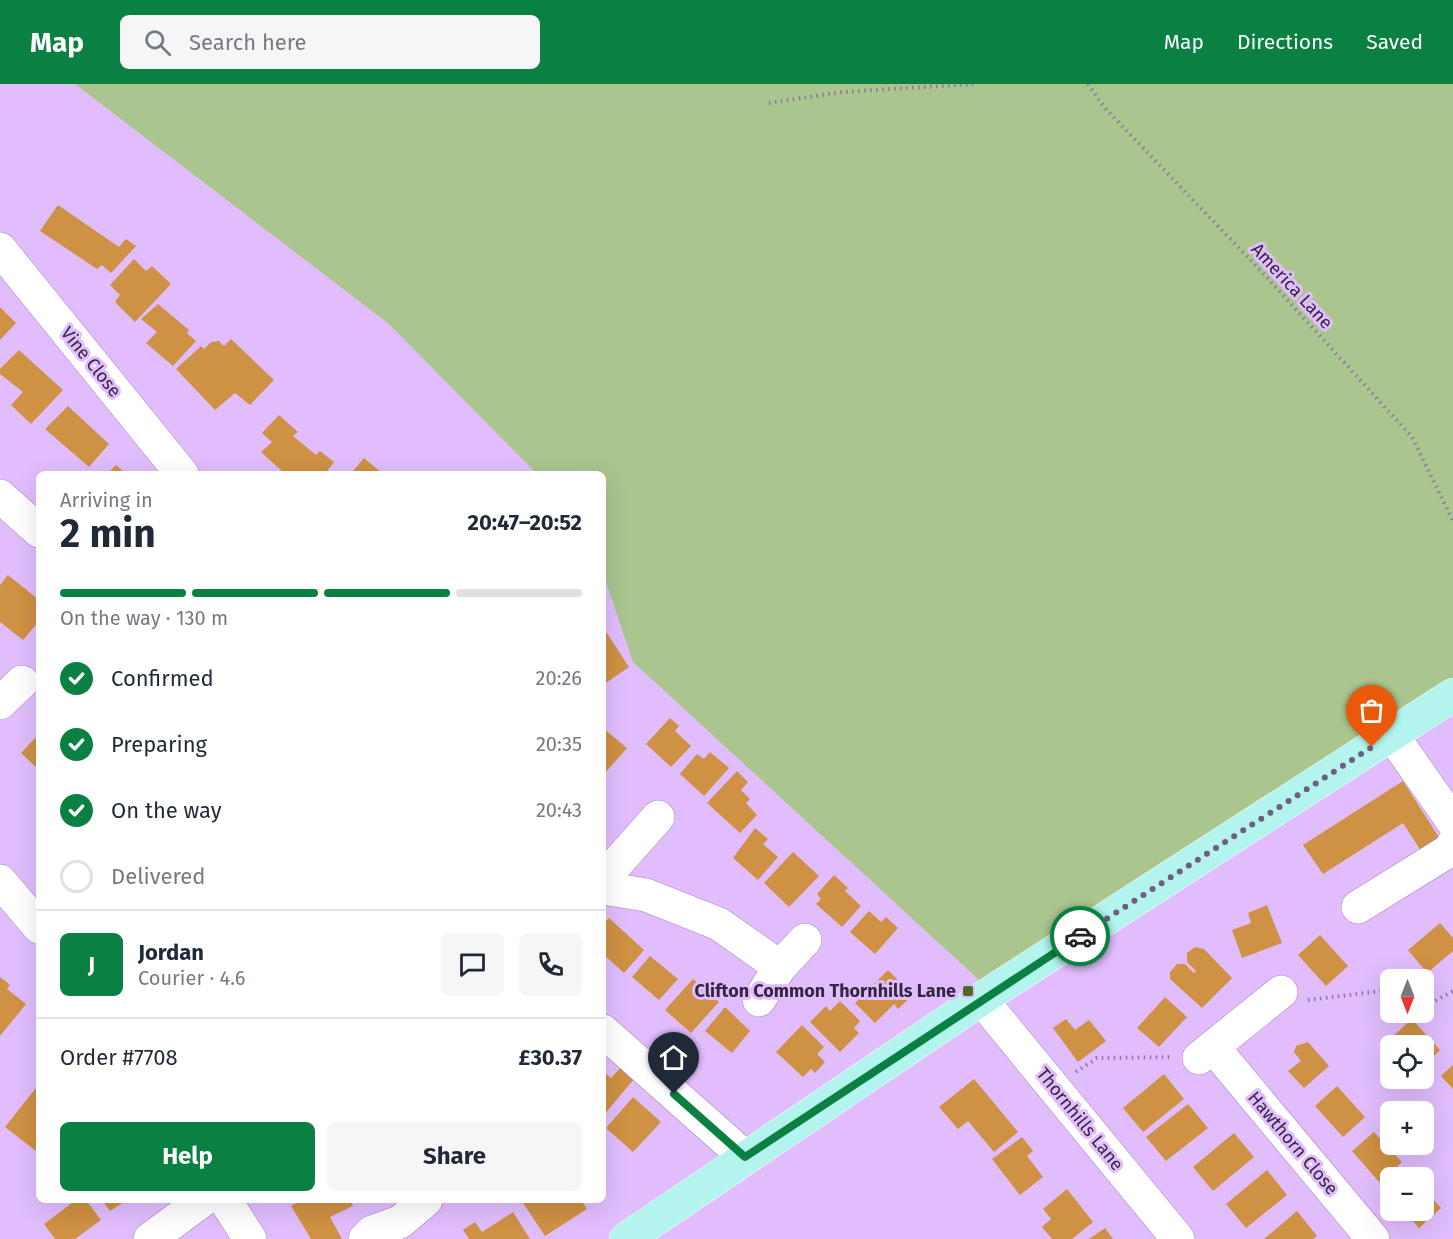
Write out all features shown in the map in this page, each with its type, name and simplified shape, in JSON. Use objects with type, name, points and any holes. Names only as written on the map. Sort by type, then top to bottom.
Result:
[{"type":"main road","points":[[627,1239],[981,999],[1453,695]]},
{"type":"street","name":"Vine Close","points":[[0,249],[180,471]]},
{"type":"street","points":[[0,496],[36,528]]},
{"type":"street","points":[[1392,735],[1453,822]]},
{"type":"street","points":[[606,876],[658,817]]},
{"type":"street","points":[[1358,908],[1450,850],[1453,844]]},
{"type":"street","points":[[0,881],[36,923]]},
{"type":"street","points":[[606,888],[646,895],[719,924],[780,967]]},
{"type":"street","points":[[759,1000],[780,967],[805,940]]},
{"type":"street","points":[[1206,1052],[1281,992]]},
{"type":"street","name":"Thornhills Lane","points":[[981,999],[1178,1239]]},
{"type":"street","points":[[606,1034],[745,1157]]},
{"type":"street","name":"Hawthorn Close","points":[[1206,1052],[1373,1239]]},
{"type":"street","points":[[150,1239],[199,1203]]},
{"type":"street","points":[[227,1203],[250,1239]]},
{"type":"street","points":[[365,1239],[372,1232],[400,1222],[422,1203]]},
{"type":"path","points":[[769,103],[842,92],[974,84]]},
{"type":"path","name":"America Lane","points":[[1088,84],[1104,108],[1260,270],[1412,437],[1453,521]]},
{"type":"path","points":[[1281,992],[1296,1001],[1380,991]]},
{"type":"path","points":[[1434,1001],[1453,991]]},
{"type":"path","points":[[1053,1087],[1097,1058],[1206,1052]]},
{"type":"green space","points":[[75,84],[1453,84],[1453,695],[981,999],[978,979],[633,662],[606,582],[606,471],[534,471],[389,324]]},
{"type":"building","points":[[58,205],[119,247],[126,239],[136,246],[111,273],[102,265],[97,269],[40,231]]},
{"type":"building","points":[[134,259],[146,271],[152,266],[171,284],[135,322],[115,302],[120,295],[110,285]]},
{"type":"building","points":[[158,304],[189,330],[187,333],[196,341],[173,366],[146,343],[157,332],[141,319]]},
{"type":"building","points":[[0,307],[16,323],[0,340]]},
{"type":"building","points":[[231,339],[274,380],[250,405],[235,393],[215,410],[176,369],[201,346],[204,349],[211,342],[219,341],[224,346]]},
{"type":"building","points":[[19,350],[63,390],[31,424],[11,405],[23,392],[0,374],[0,369]]},
{"type":"building","points":[[68,406],[109,444],[89,467],[45,429]]},
{"type":"building","points":[[279,415],[298,432],[293,436],[316,455],[320,451],[334,462],[327,471],[282,471],[261,452],[272,442],[262,433]]},
{"type":"building","points":[[364,458],[379,471],[353,471]]},
{"type":"building","points":[[116,465],[123,471],[110,471]]},
{"type":"building","points":[[8,575],[36,598],[36,625],[23,640],[0,622],[0,585]]},
{"type":"building","points":[[606,632],[629,667],[606,683]]},
{"type":"building","points":[[670,718],[679,726],[675,731],[691,746],[671,767],[646,744]]},
{"type":"building","points":[[606,730],[627,748],[606,772]]},
{"type":"building","points":[[36,737],[36,767],[21,753]]},
{"type":"building","points":[[710,752],[729,768],[704,796],[680,774],[697,754],[704,759]]},
{"type":"building","points":[[737,771],[748,782],[741,790],[750,799],[746,803],[757,815],[740,833],[707,803]]},
{"type":"building","points":[[1403,781],[1442,842],[1423,854],[1403,823],[1323,874],[1303,845]]},
{"type":"building","points":[[755,828],[768,839],[763,844],[778,857],[758,880],[733,858]]},
{"type":"building","points":[[793,852],[819,876],[789,907],[764,883]]},
{"type":"building","points":[[834,875],[848,888],[845,891],[861,906],[842,927],[816,904],[821,899],[817,894]]},
{"type":"building","points":[[1267,905],[1282,943],[1242,958],[1232,930],[1251,923],[1248,913]]},
{"type":"building","points":[[869,911],[881,922],[886,917],[898,928],[875,954],[850,932]]},
{"type":"building","points":[[609,918],[644,950],[624,973],[606,957],[606,921]]},
{"type":"building","points":[[1440,923],[1453,938],[1453,951],[1432,969],[1424,969],[1408,950]]},
{"type":"building","points":[[1320,935],[1348,966],[1326,986],[1298,955]]},
{"type":"building","points":[[1195,947],[1204,949],[1232,978],[1202,1008],[1170,979],[1170,972],[1177,964],[1185,964],[1194,973],[1196,971],[1187,962],[1187,953]]},
{"type":"building","points":[[650,956],[678,979],[659,1000],[632,977]]},
{"type":"building","points":[[888,970],[913,995],[898,1009],[894,1004],[875,1023],[855,1003]]},
{"type":"building","points":[[0,977],[10,985],[7,989],[26,1004],[0,1036]]},
{"type":"building","points":[[693,979],[719,1002],[691,1033],[665,1010]]},
{"type":"building","points":[[1165,997],[1187,1017],[1159,1047],[1137,1028]]},
{"type":"building","points":[[840,1001],[860,1021],[854,1028],[859,1033],[840,1052],[810,1022],[826,1006],[830,1011]]},
{"type":"building","points":[[725,1007],[750,1031],[732,1053],[705,1031]]},
{"type":"building","points":[[1066,1019],[1075,1030],[1089,1020],[1106,1041],[1078,1062],[1053,1028]]},
{"type":"building","points":[[1408,1023],[1416,1023],[1426,1035],[1394,1035]]},
{"type":"building","points":[[802,1025],[824,1047],[817,1054],[825,1062],[815,1073],[811,1069],[803,1077],[776,1052]]},
{"type":"building","points":[[1308,1042],[1329,1066],[1304,1088],[1288,1071],[1301,1061],[1294,1052],[1296,1046]]},
{"type":"building","points":[[1434,1043],[1440,1050],[1434,1056]]},
{"type":"building","points":[[1453,1065],[1453,1089],[1441,1076]]},
{"type":"building","points":[[621,1067],[634,1079],[606,1112],[606,1074],[611,1078]]},
{"type":"building","points":[[1164,1074],[1184,1099],[1143,1132],[1123,1108]]},
{"type":"building","points":[[974,1079],[1018,1132],[994,1152],[968,1121],[958,1129],[939,1107]]},
{"type":"building","points":[[1337,1086],[1365,1117],[1343,1137],[1315,1106]]},
{"type":"building","points":[[36,1088],[36,1151],[5,1127]]},
{"type":"building","points":[[633,1097],[661,1122],[633,1152],[606,1128]]},
{"type":"building","points":[[1188,1104],[1208,1128],[1166,1161],[1146,1137]]},
{"type":"building","points":[[1374,1132],[1380,1138],[1380,1155],[1395,1155],[1402,1162],[1397,1167],[1380,1167],[1380,1183],[1352,1151]]},
{"type":"building","points":[[1234,1133],[1254,1157],[1213,1191],[1193,1167]]},
{"type":"building","points":[[1022,1137],[1033,1151],[1027,1156],[1043,1177],[1020,1195],[992,1159]]},
{"type":"building","points":[[1267,1170],[1287,1195],[1246,1228],[1226,1204]]},
{"type":"building","points":[[1067,1189],[1093,1222],[1072,1239],[1052,1239],[1042,1227],[1051,1219],[1043,1209]]},
{"type":"building","points":[[1434,1200],[1441,1208],[1434,1214]]},
{"type":"building","points":[[72,1203],[88,1203],[101,1220],[75,1239],[55,1239],[44,1224]]},
{"type":"building","points":[[104,1203],[122,1203],[110,1211]]},
{"type":"building","points":[[296,1203],[352,1203],[353,1206],[330,1217],[342,1239],[311,1239],[291,1206]]},
{"type":"building","points":[[523,1203],[583,1203],[587,1209],[545,1236]]},
{"type":"building","points":[[1297,1211],[1317,1236],[1313,1239],[1264,1239]]},
{"type":"building","points":[[513,1212],[530,1239],[469,1239],[463,1230],[475,1222],[482,1232]]},
{"type":"building","points":[[1413,1221],[1427,1221],[1419,1228]]},
{"type":"building","points":[[1105,1228],[1113,1239],[1089,1239]]},
{"type":"way so far","points":[[1080,936],[1372,747]]},
{"type":"place","name":"Clifton Common Thornhills Lane","points":[[968,991]]},
{"type":"route","points":[[674,1094],[745,1157],[981,999],[1080,936]]}]
